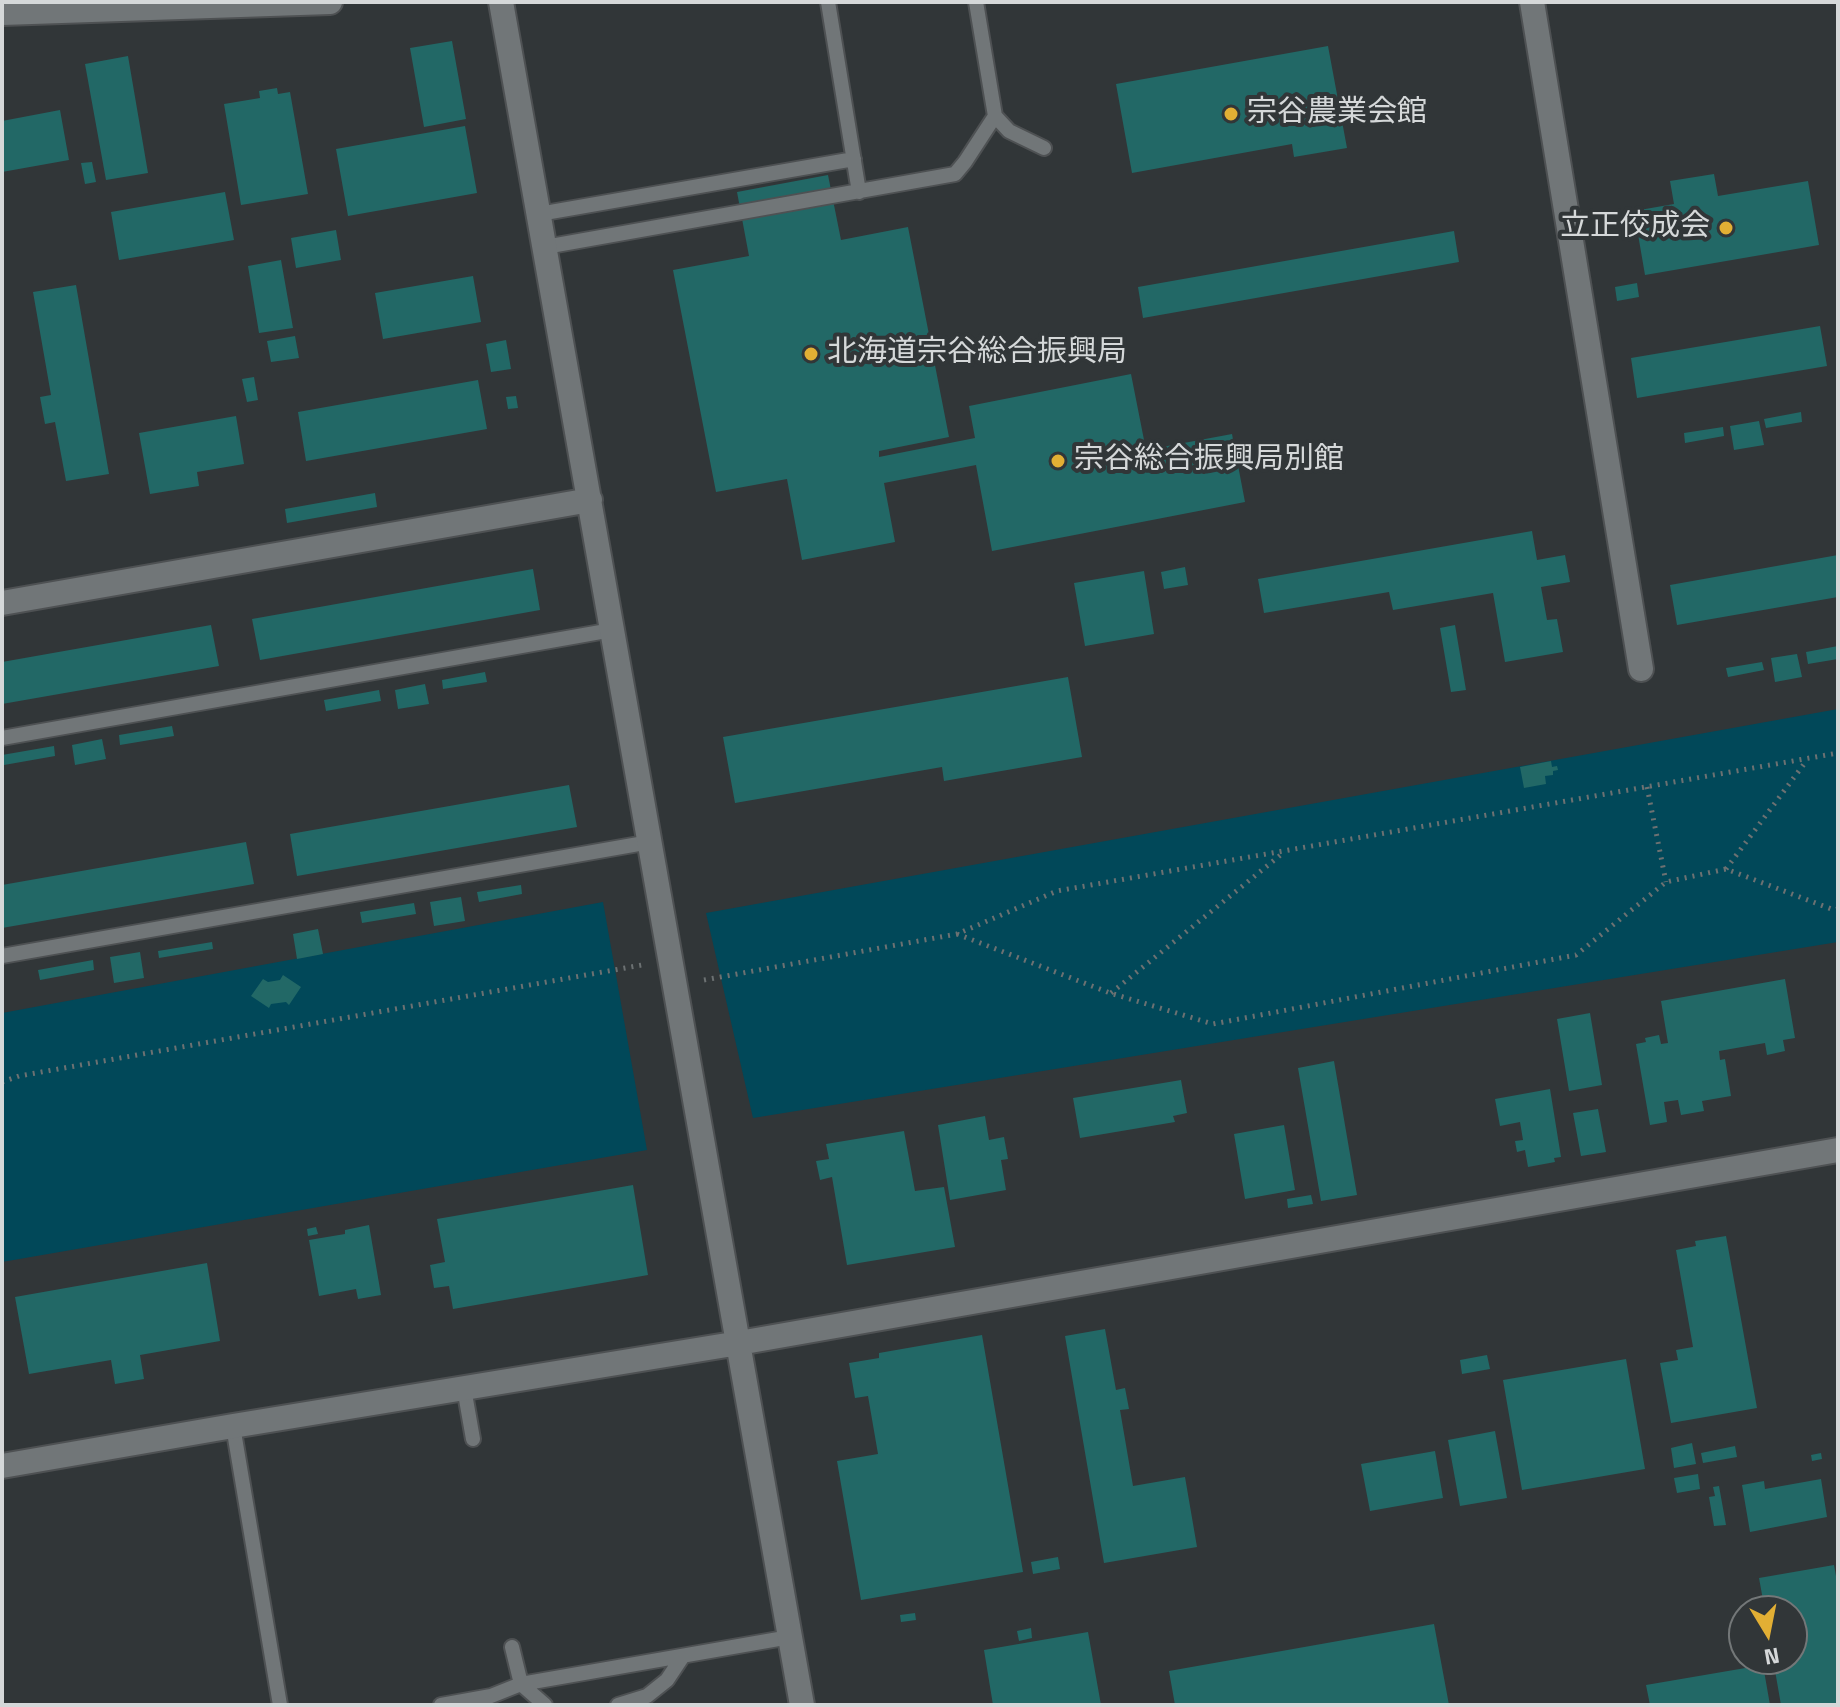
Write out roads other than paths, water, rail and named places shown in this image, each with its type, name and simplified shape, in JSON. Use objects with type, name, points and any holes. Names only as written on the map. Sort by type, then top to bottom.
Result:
[{"type":"street","points":[[2,13],[330,2]]},
{"type":"street","points":[[501,2],[802,1705]]},
{"type":"street","points":[[1532,2],[1641,669]]},
{"type":"street","points":[[2,603],[590,500]]},
{"type":"street","points":[[2,1466],[739,1343],[1838,1150]]},
{"type":"lane","points":[[828,2],[859,192]]},
{"type":"lane","points":[[976,2],[995,116],[1009,131],[1044,148]]},
{"type":"lane","points":[[545,247],[955,174],[995,116]]},
{"type":"lane","points":[[539,214],[854,159]]},
{"type":"lane","points":[[2,738],[612,630]]},
{"type":"lane","points":[[2,956],[650,842]]},
{"type":"lane","points":[[464,1388],[473,1439]]},
{"type":"lane","points":[[233,1426],[280,1705]]},
{"type":"lane","points":[[441,1705],[491,1696],[521,1684],[790,1637]]},
{"type":"lane","points":[[512,1647],[521,1684],[545,1705]]},
{"type":"lane","points":[[618,1705],[647,1696],[667,1680],[683,1656]]},
{"type":"place","name":"宗谷農業会館","points":[[1231,114]]},
{"type":"place","name":"立正佼成会","points":[[1726,228]]},
{"type":"place","name":"北海道宗谷総合振興局","points":[[811,354]]},
{"type":"place","name":"宗谷総合振興局別館","points":[[1058,461]]}]
